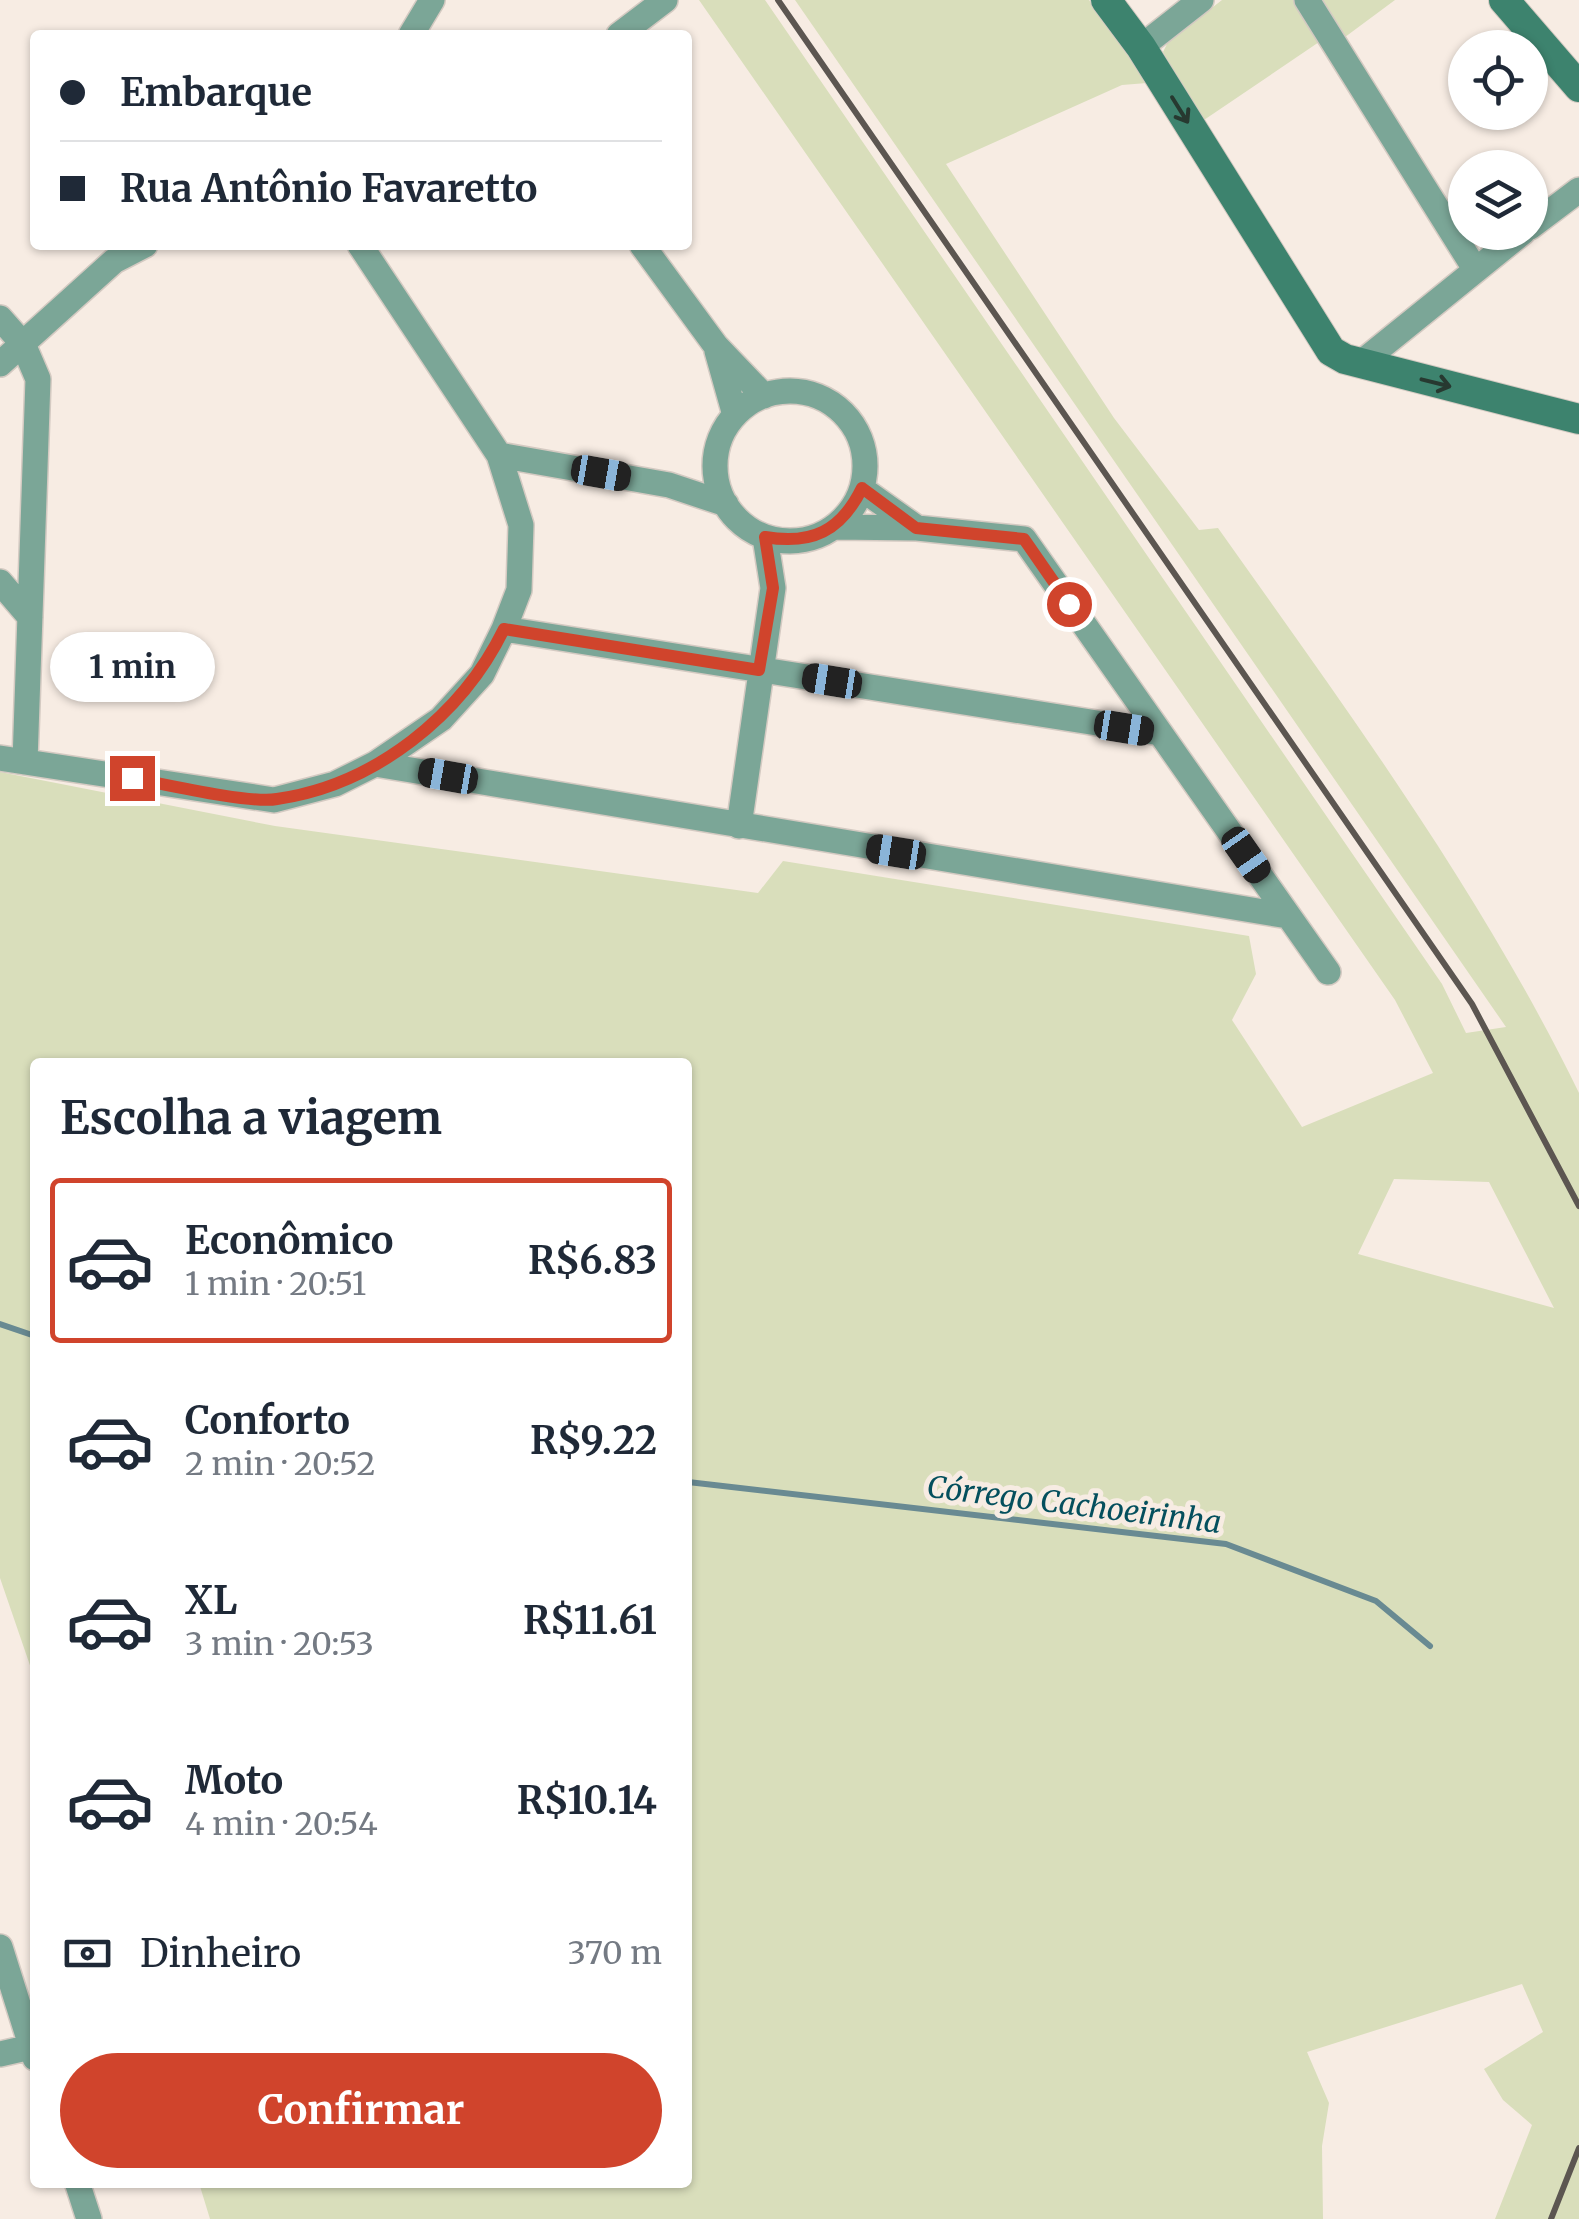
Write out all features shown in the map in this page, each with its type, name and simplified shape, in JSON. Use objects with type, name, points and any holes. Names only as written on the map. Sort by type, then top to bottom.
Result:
[{"type":"street","points":[[413,30],[432,0]]},
{"type":"street","points":[[626,30],[665,0]]},
{"type":"street","points":[[1106,0],[1141,46],[1328,347],[1340,358],[1579,420]]},
{"type":"street","points":[[1141,46],[1201,0]]},
{"type":"street","points":[[1306,0],[1475,270]]},
{"type":"street","points":[[1504,0],[1579,87]]},
{"type":"street","points":[[1548,213],[1579,190]]},
{"type":"street","points":[[0,364],[114,260],[135,250]]},
{"type":"street","points":[[0,318],[23,344],[38,379],[30,617],[12,760],[274,800],[335,784],[376,764],[441,718],[482,674],[520,590],[521,525],[499,455],[363,250]]},
{"type":"street","points":[[646,250],[716,346],[764,396]]},
{"type":"street","points":[[1361,364],[1500,250]]},
{"type":"street","points":[[716,346],[735,415]]},
{"type":"street","points":[[835,527],[852,509],[862,488],[863,448],[842,412],[805,393],[764,396],[735,415],[721,438],[716,466],[726,504],[742,524],[765,537],[802,540],[835,527],[916,528],[1024,539],[1328,972]]},
{"type":"street","points":[[499,455],[669,486],[726,504]]},
{"type":"street","points":[[669,486],[716,466]]},
{"type":"street","points":[[862,488],[916,528]]},
{"type":"street","points":[[738,826],[773,588],[765,537]]},
{"type":"street","points":[[773,588],[802,540]]},
{"type":"street","points":[[0,582],[30,617]]},
{"type":"street","points":[[504,629],[1160,733]]},
{"type":"street","points":[[376,764],[1288,916]]},
{"type":"street","points":[[0,1946],[30,2038]]},
{"type":"street","points":[[0,2054],[30,2050]]},
{"type":"street","points":[[78,2188],[89,2219]]},
{"type":"green space","points":[[699,0],[765,0],[1442,984],[1466,1033],[1506,1027],[795,0],[1089,0],[1147,83],[1122,85],[946,164],[1114,418],[1199,530],[1218,528],[1363,734],[1456,874],[1541,1018],[1579,1093],[1579,2219],[1495,2219],[1532,2125],[1503,2100],[1484,2069],[1543,2032],[1522,1984],[1307,2052],[1329,2103],[1322,2146],[1323,2219],[210,2219],[201,2188],[692,2188],[692,1058],[30,1058],[30,1665],[0,1578],[0,772],[275,826],[758,893],[783,861],[1249,936],[1256,974],[1232,1020],[1302,1127],[1433,1073],[1395,1000]],"holes":[[[1394,1179],[1489,1182],[1554,1308],[1358,1254]]]},
{"type":"green space","points":[[1222,0],[1297,0],[1322,40],[1201,122],[1163,52],[1168,42]]},
{"type":"green space","points":[[1316,0],[1395,0],[1341,40]]},
{"type":"waterway","name":"Córrego Cachoeirinha","points":[[0,1324],[30,1334]]},
{"type":"waterway","name":"Córrego Cachoeirinha","points":[[692,1482],[1226,1544],[1376,1601],[1430,1646]]},
{"type":"railway","points":[[778,0],[1472,1004],[1579,1206]]},
{"type":"railway","points":[[1551,2219],[1579,2148]]},
{"type":"route","points":[[132,778],[274,800],[335,784],[376,764],[441,718],[482,674],[504,629],[759,670],[773,588],[765,537],[789,541],[824,533],[844,519],[862,488],[916,528],[1024,539],[1069,604]]}]
